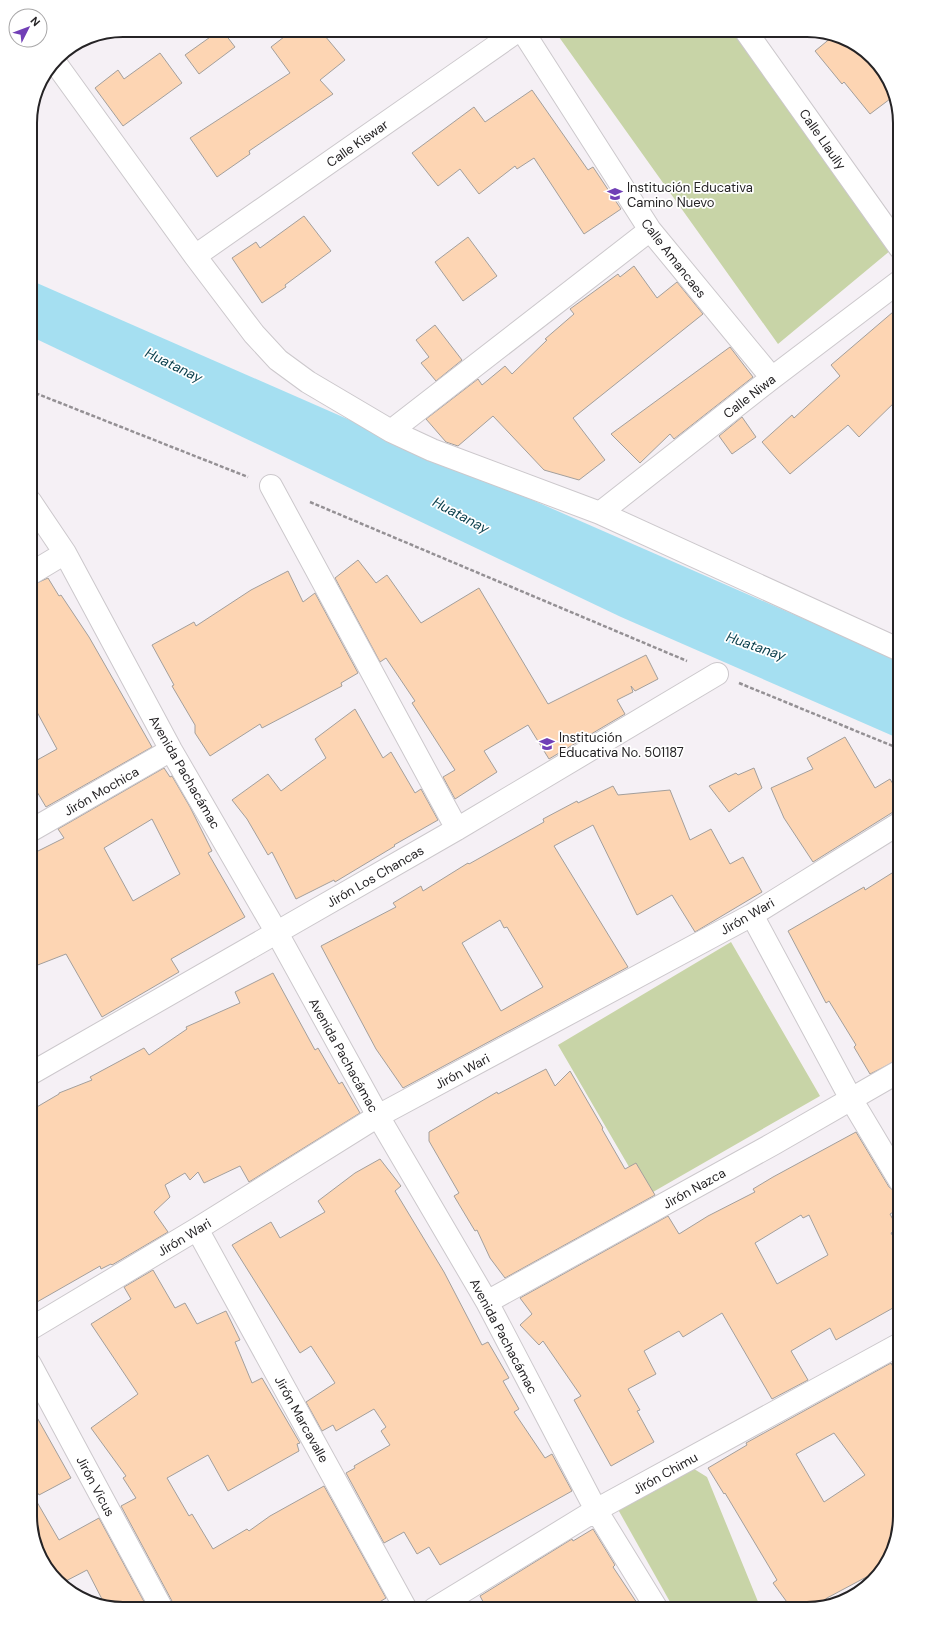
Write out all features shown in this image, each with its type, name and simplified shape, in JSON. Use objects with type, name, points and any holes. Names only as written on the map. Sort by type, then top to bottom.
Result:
[{"type":"street","name":"Calle Kiswar","points":[[195,256],[510,37]]},
{"type":"street","name":"Calle Amancaes","points":[[525,37],[650,230],[772,378]]},
{"type":"street","name":"Calle Llaully","points":[[750,37],[893,238]]},
{"type":"street","points":[[58,66],[195,256],[254,334],[278,360],[308,382],[391,431],[432,450],[600,513],[893,647]]},
{"type":"street","points":[[391,431],[650,230]]},
{"type":"street","name":"Calle Niwa","points":[[600,513],[772,378],[893,286]]},
{"type":"street","points":[[271,486],[457,829]]},
{"type":"street","name":"Avenida Pachacámac","points":[[37,511],[65,553],[171,750],[277,933],[378,1116],[487,1302],[596,1510],[653,1602]]},
{"type":"street","points":[[37,570],[65,553]]},
{"type":"street","name":"Jirón Los Chancas","points":[[37,1070],[457,829],[717,674]]},
{"type":"street","name":"Jirón Mochica","points":[[37,827],[171,750]]},
{"type":"street","name":"Jirón Wari","points":[[37,1325],[197,1229],[378,1116],[752,915],[893,827]]},
{"type":"street","points":[[752,915],[851,1099],[893,1169]]},
{"type":"street","name":"Jirón Nazca","points":[[487,1302],[774,1144],[893,1074]]},
{"type":"street","name":"Jirón Marcavalle","points":[[197,1229],[402,1602]]},
{"type":"street","name":"Jirón Chimu","points":[[445,1602],[596,1510],[893,1348]]},
{"type":"street","name":"Jirón Vicus","points":[[37,1377],[158,1602]]},
{"type":"path","points":[[37,394],[271,486]]},
{"type":"path","points":[[308,502],[717,674],[893,746]]},
{"type":"green space","points":[[559,37],[740,37],[891,250],[778,344]]},
{"type":"green space","points":[[731,942],[820,1096],[646,1196],[558,1045]]},
{"type":"green space","points":[[678,1459],[707,1477],[758,1602],[670,1602],[611,1497]]},
{"type":"water","name":"Huatanay","points":[[37,283],[893,658],[893,736],[621,617],[37,339]]},
{"type":"building","points":[[210,37],[227,37],[235,47],[199,74],[185,55]]},
{"type":"building","points":[[284,37],[326,37],[345,60],[320,80],[333,94],[249,151],[250,154],[217,177],[190,138],[290,73],[271,47]]},
{"type":"building","points":[[828,40],[855,51],[872,66],[879,75],[890,99],[870,114],[844,82],[842,84],[815,51]]},
{"type":"building","points":[[160,53],[182,83],[123,126],[95,88],[118,70],[124,79]]},
{"type":"building","points":[[532,90],[588,170],[593,167],[621,209],[584,234],[534,158],[517,169],[515,166],[479,194],[460,169],[438,186],[412,153],[474,107],[485,122]]},
{"type":"building","points":[[304,216],[331,251],[285,285],[286,287],[262,303],[232,258],[256,242],[260,248]]},
{"type":"building","points":[[468,237],[497,276],[463,301],[435,262]]},
{"type":"building","points":[[634,266],[657,298],[677,282],[703,314],[573,418],[605,460],[579,480],[544,470],[493,416],[458,446],[446,442],[426,419],[478,379],[482,385],[505,366],[512,374],[547,340],[545,339],[574,314],[570,309],[618,274],[620,277]]},
{"type":"building","points":[[893,312],[893,404],[859,437],[848,425],[790,474],[762,442],[792,415],[794,418],[840,376],[831,365]]},
{"type":"building","points":[[435,325],[462,360],[436,381],[421,363],[429,357],[416,340]]},
{"type":"building","points":[[730,347],[753,377],[674,439],[670,434],[640,463],[611,434]]},
{"type":"building","points":[[742,417],[756,437],[732,454],[719,436]]},
{"type":"building","points":[[358,560],[376,583],[387,575],[421,623],[479,588],[548,704],[646,655],[658,679],[635,691],[631,686],[633,692],[617,700],[625,714],[549,759],[528,725],[484,751],[497,772],[455,799],[443,777],[455,770],[412,703],[415,701],[386,658],[380,662],[335,578]]},
{"type":"building","points":[[288,571],[303,602],[315,593],[358,673],[341,683],[342,686],[262,728],[260,724],[210,756],[195,733],[195,725],[172,686],[174,685],[152,645],[194,622],[196,626],[251,590]]},
{"type":"building","points":[[48,578],[59,596],[61,595],[89,637],[152,747],[46,807],[37,792],[37,760],[57,749],[37,712],[37,583]]},
{"type":"building","points":[[355,709],[383,758],[391,752],[415,793],[421,789],[438,820],[394,845],[395,846],[335,882],[334,880],[296,899],[272,852],[268,855],[247,819],[232,800],[268,774],[281,791],[326,758],[315,739]]},
{"type":"building","points":[[845,737],[875,788],[890,779],[893,784],[893,812],[813,862],[784,818],[771,788],[813,769],[807,758]]},
{"type":"building","points":[[164,768],[170,777],[172,776],[190,807],[212,851],[208,853],[245,917],[171,959],[179,972],[102,1017],[66,954],[37,965],[37,852],[64,838],[58,829]],"holes":[[[152,819],[180,874],[133,901],[104,848]]]},
{"type":"building","points":[[754,768],[762,788],[729,812],[709,786],[736,773],[738,775]]},
{"type":"building","points":[[613,786],[618,795],[670,790],[690,840],[711,829],[730,864],[743,857],[762,892],[695,932],[672,895],[637,915],[593,825],[554,846],[628,967],[403,1088],[376,1049],[321,946],[396,907],[393,903],[421,886],[423,891],[468,863],[469,864],[544,822],[543,819],[577,801],[578,803]],"holes":[[[500,920],[504,928],[507,927],[543,987],[501,1011],[462,943]]]},
{"type":"building","points":[[892,873],[893,874],[893,1062],[870,1074],[854,1047],[856,1045],[829,1001],[826,1003],[788,931],[864,887],[865,890]]},
{"type":"building","points":[[273,973],[315,1050],[318,1048],[339,1084],[342,1082],[360,1113],[249,1182],[240,1166],[204,1183],[198,1172],[190,1180],[185,1173],[165,1185],[170,1197],[154,1212],[168,1232],[112,1265],[111,1264],[101,1269],[100,1266],[37,1302],[37,1107],[59,1093],[92,1080],[90,1077],[144,1048],[149,1055],[187,1029],[186,1027],[240,1003],[235,992]]},
{"type":"building","points":[[546,1069],[555,1086],[570,1071],[625,1169],[636,1163],[655,1195],[505,1278],[490,1258],[477,1230],[475,1231],[454,1196],[459,1193],[429,1141],[429,1132],[497,1092],[498,1094]]},
{"type":"building","points":[[856,1132],[889,1187],[893,1190],[893,1212],[890,1214],[893,1220],[893,1232],[891,1233],[893,1236],[893,1308],[836,1340],[830,1328],[791,1351],[808,1380],[772,1399],[722,1313],[683,1337],[679,1331],[644,1351],[656,1374],[628,1389],[640,1410],[637,1411],[654,1442],[611,1466],[574,1400],[581,1396],[543,1341],[539,1345],[520,1325],[532,1314],[520,1298],[668,1216],[679,1234],[708,1216],[755,1192],[753,1189]],"holes":[[[801,1215],[803,1218],[809,1215],[828,1255],[777,1284],[755,1243]]]},
{"type":"building","points":[[380,1159],[401,1186],[395,1191],[444,1272],[482,1345],[488,1342],[509,1378],[503,1381],[519,1409],[514,1412],[545,1458],[552,1454],[572,1491],[440,1565],[429,1547],[417,1554],[404,1532],[384,1543],[346,1473],[355,1468],[354,1466],[390,1445],[381,1431],[386,1427],[374,1409],[336,1431],[333,1425],[322,1431],[306,1402],[335,1383],[311,1346],[300,1353],[232,1245],[271,1222],[280,1238],[325,1212],[318,1201],[355,1173]]},
{"type":"building","points":[[153,1270],[175,1308],[185,1303],[197,1324],[226,1311],[240,1340],[235,1342],[252,1383],[262,1378],[300,1443],[297,1444],[299,1451],[228,1491],[208,1455],[167,1478],[189,1516],[192,1514],[213,1549],[247,1529],[249,1531],[270,1516],[324,1486],[386,1598],[379,1602],[172,1602],[121,1506],[136,1498],[123,1478],[126,1476],[91,1428],[138,1394],[91,1324],[131,1299],[124,1287]]},
{"type":"building","points":[[891,1363],[893,1367],[892,1528],[890,1539],[882,1559],[870,1575],[825,1600],[813,1602],[787,1602],[773,1583],[777,1580],[725,1493],[724,1494],[708,1468],[747,1445],[746,1443]],"holes":[[[834,1433],[865,1475],[824,1502],[796,1454]]]},
{"type":"building","points":[[37,1417],[71,1478],[39,1495],[37,1492]]},
{"type":"building","points":[[37,1502],[59,1540],[99,1518],[144,1602],[117,1602],[102,1599],[87,1570],[66,1581],[51,1564],[39,1533]]},
{"type":"building","points":[[593,1529],[615,1565],[613,1567],[636,1602],[483,1602],[480,1596],[572,1539],[573,1541]]},
{"type":"place","name":"Institución Educativa Camino Nuevo","points":[[615,194]]},
{"type":"place","name":"Institución Educativa No. 501187","points":[[547,744]]}]
